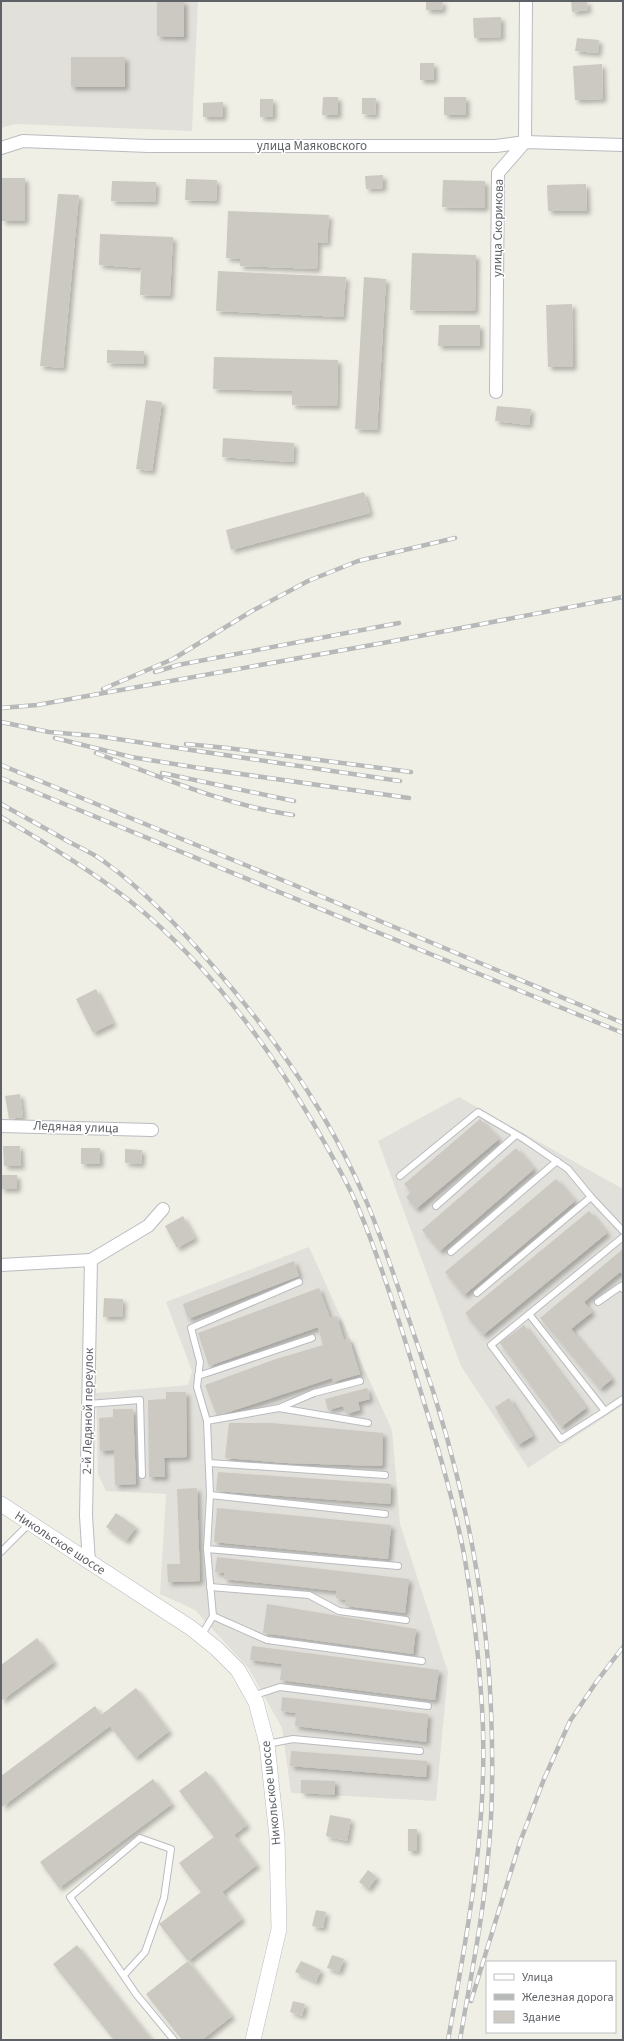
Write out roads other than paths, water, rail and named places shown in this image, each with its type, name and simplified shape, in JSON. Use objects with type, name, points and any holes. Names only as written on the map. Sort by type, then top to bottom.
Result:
[{"type":"street","points":[[525,142],[526,1]]},
{"type":"street","name":"улица Маяковского","points":[[1,148],[23,141],[148,146],[496,146],[525,142],[623,145]]},
{"type":"street","name":"улица Скорикова","points":[[496,392],[498,173],[525,142]]},
{"type":"street","name":"Ледяная улица","points":[[1,1126],[152,1130]]},
{"type":"street","points":[[1,1265],[91,1260],[148,1226],[164,1209]]},
{"type":"street","name":"2-й Ледяной переулок","points":[[89,1562],[86,1516],[91,1260]]},
{"type":"street","name":"Никольское шоссе","points":[[1,1504],[201,1636],[218,1649],[238,1670],[256,1702],[267,1744],[277,1837],[279,1929],[253,2040]]},
{"type":"lane","points":[[400,1176],[478,1112],[568,1169],[591,1197],[623,1231]]},
{"type":"lane","points":[[436,1206],[516,1135]]},
{"type":"lane","points":[[451,1252],[557,1161]]},
{"type":"lane","points":[[477,1293],[591,1197]]},
{"type":"lane","points":[[623,1237],[491,1345],[561,1439],[623,1399]]},
{"type":"lane","points":[[201,1636],[213,1616],[207,1549],[210,1495],[209,1463],[207,1421],[197,1387],[200,1362],[191,1328],[299,1282]]},
{"type":"lane","points":[[598,1302],[621,1286],[623,1289]]},
{"type":"lane","points":[[529,1314],[605,1411]]},
{"type":"lane","points":[[198,1376],[312,1338]]},
{"type":"lane","points":[[207,1421],[279,1408],[314,1394],[360,1381]]},
{"type":"lane","points":[[88,1404],[140,1400],[142,1475]]},
{"type":"lane","points":[[279,1408],[368,1423]]},
{"type":"lane","points":[[209,1463],[385,1475]]},
{"type":"lane","points":[[210,1495],[385,1514]]},
{"type":"lane","points":[[1,1552],[30,1523]]},
{"type":"lane","points":[[207,1549],[398,1566]]},
{"type":"lane","points":[[210,1587],[309,1595],[340,1611],[406,1620]]},
{"type":"lane","points":[[213,1616],[267,1640],[422,1661]]},
{"type":"lane","points":[[252,1696],[280,1687],[428,1706]]},
{"type":"lane","points":[[267,1744],[293,1739],[420,1751]]},
{"type":"lane","points":[[124,1975],[145,1952],[164,1898],[171,1849],[140,1838],[70,1897],[124,1975],[174,2040]]},
{"type":"railway","points":[[103,689],[173,659],[252,611],[308,581],[358,561],[455,538]]},
{"type":"railway","points":[[1,708],[37,705],[383,643],[623,597]]},
{"type":"railway","points":[[155,672],[178,665],[399,623]]},
{"type":"railway","points":[[1,722],[49,732],[97,736],[400,781]]},
{"type":"railway","points":[[55,738],[131,757],[409,798]]},
{"type":"railway","points":[[186,744],[411,772]]},
{"type":"railway","points":[[96,753],[169,781],[217,797],[293,815]]},
{"type":"railway","points":[[1,765],[287,882],[623,1023]]},
{"type":"railway","points":[[162,773],[294,801]]},
{"type":"railway","points":[[1,778],[623,1033]]},
{"type":"railway","points":[[1,804],[93,854],[121,874],[149,899],[188,938],[213,966],[279,1049],[318,1108],[352,1170],[381,1239],[434,1393],[447,1437],[477,1572],[488,1663],[492,1765],[490,1840],[480,1927],[460,2040]]},
{"type":"railway","points":[[1,817],[67,857],[130,901],[157,924],[208,975],[274,1060],[312,1121],[348,1185],[375,1251],[412,1363],[438,1448],[455,1511],[464,1554],[473,1611],[479,1669],[483,1749],[480,1833],[463,1958],[448,2040]]},
{"type":"railway","points":[[471,2001],[520,1842],[544,1779],[570,1721],[597,1681],[623,1647]]}]
